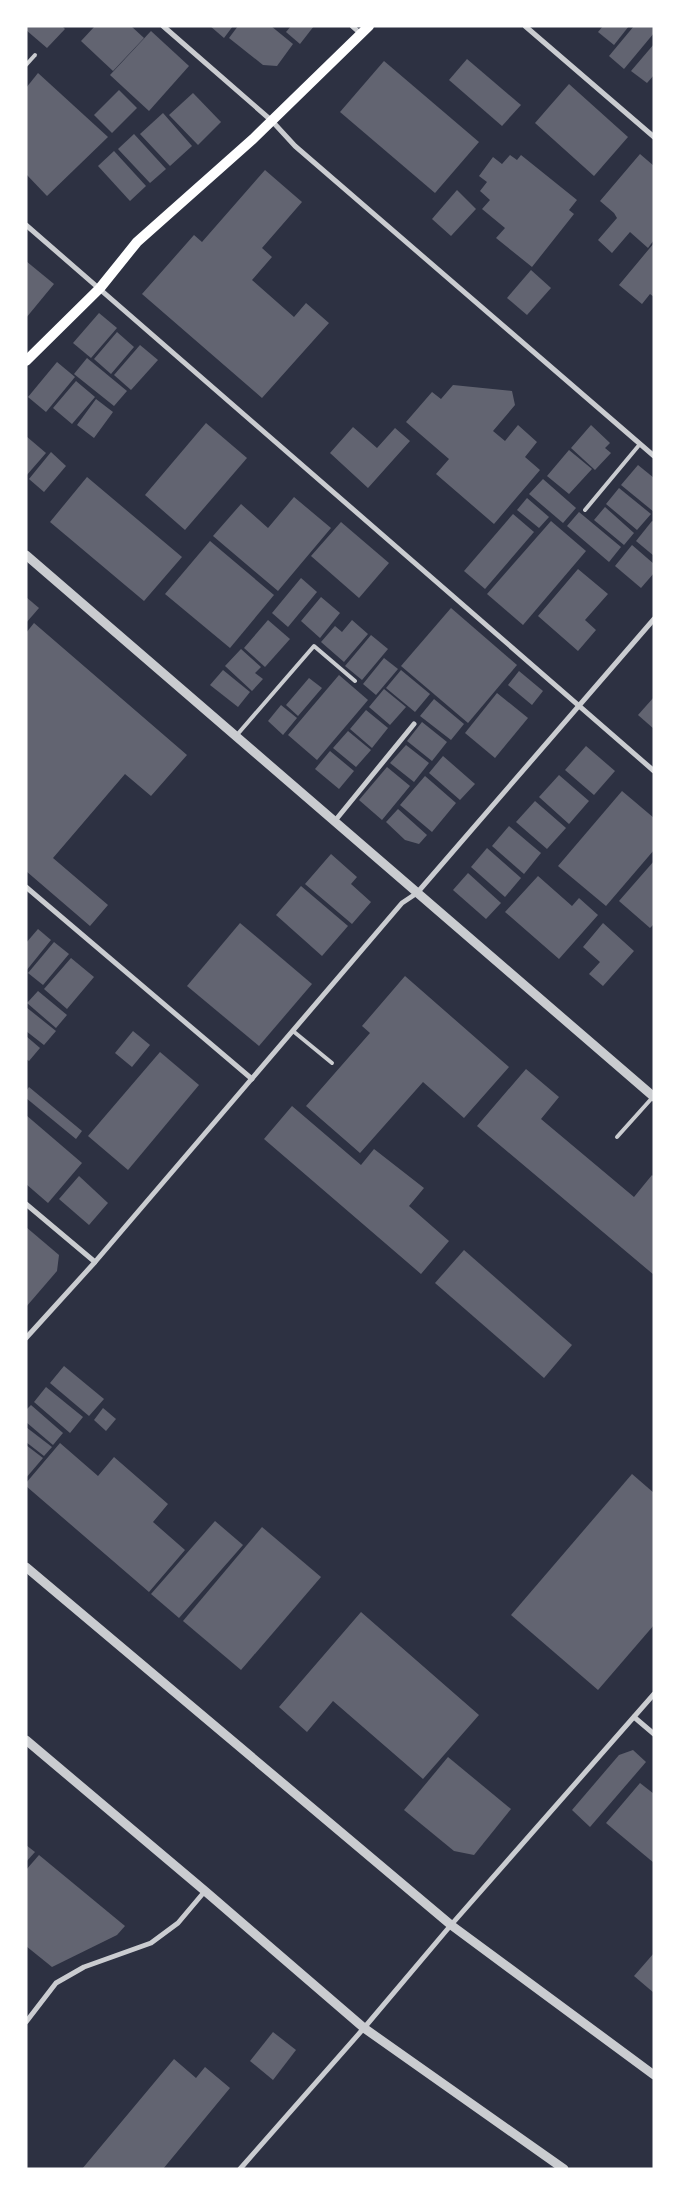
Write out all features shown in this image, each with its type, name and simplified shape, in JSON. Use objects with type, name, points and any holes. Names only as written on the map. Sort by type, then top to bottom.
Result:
[{"type":"main road","points":[[26,360],[100,288],[137,242],[272,121],[365,30]]},
{"type":"street","points":[[163,26],[272,121],[295,146],[654,456]]},
{"type":"street","points":[[352,26],[365,30]]},
{"type":"street","points":[[525,26],[654,137]]},
{"type":"street","points":[[26,225],[654,771]]},
{"type":"street","points":[[26,555],[654,1096]]},
{"type":"street","points":[[26,1338],[95,1262],[402,904],[417,893],[654,618]]},
{"type":"street","points":[[334,822],[414,724]]},
{"type":"street","points":[[26,887],[252,1079]]},
{"type":"street","points":[[26,1204],[95,1262]]},
{"type":"street","points":[[26,1567],[451,1924],[654,2075]]},
{"type":"street","points":[[240,2169],[364,2028],[451,1924],[654,1694]]},
{"type":"street","points":[[634,1717],[654,1734]]},
{"type":"street","points":[[26,1740],[206,1891],[364,2028],[564,2169]]},
{"type":"street","points":[[26,2022],[56,1983],[84,1967],[151,1943],[178,1923],[206,1891]]},
{"type":"lane","points":[[26,65],[35,55]]},
{"type":"lane","points":[[585,510],[640,444]]},
{"type":"lane","points":[[236,737],[314,646],[355,681]]},
{"type":"lane","points":[[293,1031],[332,1064]]},
{"type":"lane","points":[[617,1137],[654,1096]]},
{"type":"building","points":[[26,26],[62,26],[65,29],[47,48],[26,30]]},
{"type":"building","points":[[95,26],[131,26],[144,38],[113,71],[81,41]]},
{"type":"building","points":[[210,26],[233,26],[224,38]]},
{"type":"building","points":[[238,26],[271,26],[293,44],[277,66],[263,65],[229,38]]},
{"type":"building","points":[[291,26],[314,26],[300,44],[286,32]]},
{"type":"building","points":[[603,26],[629,26],[614,45],[598,32]]},
{"type":"building","points":[[634,26],[654,26],[654,33],[624,69],[609,56]]},
{"type":"building","points":[[151,31],[189,66],[149,111],[110,75]]},
{"type":"building","points":[[654,44],[654,75],[647,83],[631,71]]},
{"type":"building","points":[[467,59],[521,105],[502,126],[449,80]]},
{"type":"building","points":[[384,61],[479,142],[435,193],[340,112]]},
{"type":"building","points":[[38,73],[108,137],[47,196],[26,174],[26,88]]},
{"type":"building","points":[[569,84],[628,137],[594,176],[535,123]]},
{"type":"building","points":[[119,90],[137,108],[112,133],[94,115]]},
{"type":"building","points":[[193,93],[221,122],[198,145],[169,115]]},
{"type":"building","points":[[163,113],[192,146],[170,166],[140,134]]},
{"type":"building","points":[[134,134],[166,169],[150,183],[118,149]]},
{"type":"building","points":[[114,151],[146,186],[130,201],[98,166]]},
{"type":"building","points":[[640,154],[654,166],[654,240],[648,248],[630,232],[612,253],[598,240],[617,218],[600,201]]},
{"type":"building","points":[[510,155],[517,160],[521,155],[577,200],[569,210],[574,214],[532,267],[496,238],[505,228],[482,209],[490,200],[480,191],[487,182],[479,176],[493,157],[502,164]]},
{"type":"building","points":[[265,170],[302,202],[262,248],[272,257],[252,280],[294,317],[306,303],[329,323],[262,398],[142,294],[194,235],[202,242]]},
{"type":"building","points":[[457,190],[476,209],[451,236],[432,219]]},
{"type":"building","points":[[654,243],[654,297],[650,294],[642,304],[619,285]]},
{"type":"building","points":[[26,261],[54,284],[26,318]]},
{"type":"building","points":[[531,270],[551,288],[527,315],[507,298]]},
{"type":"building","points":[[99,313],[117,328],[91,358],[73,343]]},
{"type":"building","points":[[117,332],[134,347],[111,374],[94,359]]},
{"type":"building","points":[[140,345],[158,360],[131,390],[114,375]]},
{"type":"building","points":[[87,358],[127,391],[114,406],[74,374]]},
{"type":"building","points":[[57,362],[75,377],[46,412],[28,397]]},
{"type":"building","points":[[76,381],[95,397],[72,424],[53,408]]},
{"type":"building","points":[[453,385],[512,391],[515,405],[493,431],[505,441],[518,425],[537,442],[525,457],[540,470],[494,524],[436,474],[449,459],[406,422],[432,392],[441,399]]},
{"type":"building","points":[[96,399],[113,412],[94,438],[77,425]]},
{"type":"building","points":[[206,423],[247,458],[185,530],[145,495]]},
{"type":"building","points":[[591,425],[610,443],[605,448],[611,453],[595,470],[571,448]]},
{"type":"building","points":[[353,427],[377,448],[395,428],[410,441],[368,488],[330,453]]},
{"type":"building","points":[[26,436],[46,453],[26,476]]},
{"type":"building","points":[[569,450],[592,469],[569,494],[547,476]]},
{"type":"building","points":[[51,452],[66,466],[44,492],[29,479]]},
{"type":"building","points":[[638,465],[654,478],[654,512],[621,485]]},
{"type":"building","points":[[87,477],[182,557],[144,601],[50,522]]},
{"type":"building","points":[[543,479],[576,508],[563,523],[529,494]]},
{"type":"building","points":[[619,488],[651,514],[637,530],[606,504]]},
{"type":"building","points":[[294,497],[331,528],[278,591],[213,536],[241,504],[268,528]]},
{"type":"building","points":[[527,498],[549,517],[539,528],[517,510]]},
{"type":"building","points":[[605,507],[634,533],[624,545],[594,520]]},
{"type":"building","points":[[579,512],[621,547],[609,562],[567,526]]},
{"type":"building","points":[[513,514],[534,532],[485,589],[464,571]]},
{"type":"building","points":[[551,521],[586,551],[523,625],[487,594]]},
{"type":"building","points":[[652,521],[654,522],[654,556],[636,541]]},
{"type":"building","points":[[341,522],[389,563],[359,598],[311,556]]},
{"type":"building","points":[[210,541],[274,595],[230,648],[165,594]]},
{"type":"building","points":[[632,545],[654,564],[654,573],[641,588],[615,566]]},
{"type":"building","points":[[578,569],[608,594],[585,620],[596,630],[578,651],[538,616]]},
{"type":"building","points":[[301,578],[317,592],[288,627],[272,613]]},
{"type":"building","points":[[26,597],[39,608],[26,623]]},
{"type":"building","points":[[321,597],[340,613],[320,638],[301,621]]},
{"type":"building","points":[[451,608],[517,665],[468,723],[401,666]]},
{"type":"building","points":[[268,620],[290,639],[265,667],[244,648]]},
{"type":"building","points":[[352,620],[368,634],[344,662],[321,642],[335,626],[342,632]]},
{"type":"building","points":[[34,623],[187,755],[151,796],[125,774],[53,858],[108,905],[90,926],[26,871],[26,633]]},
{"type":"building","points":[[371,635],[388,649],[362,680],[345,666]]},
{"type":"building","points":[[241,649],[261,667],[255,673],[263,679],[252,691],[225,666]]},
{"type":"building","points":[[384,658],[398,669],[376,695],[363,684]]},
{"type":"building","points":[[223,670],[250,692],[238,707],[210,685]]},
{"type":"building","points":[[401,670],[430,694],[415,712],[386,688]]},
{"type":"building","points":[[519,671],[543,691],[532,705],[508,685]]},
{"type":"building","points":[[339,675],[368,700],[317,760],[288,735]]},
{"type":"building","points":[[309,678],[322,688],[298,716],[286,705]]},
{"type":"building","points":[[384,689],[406,707],[390,725],[369,707]]},
{"type":"building","points":[[497,693],[528,718],[495,758],[465,733]]},
{"type":"building","points":[[654,697],[654,729],[638,715]]},
{"type":"building","points":[[434,699],[464,724],[451,740],[420,716]]},
{"type":"building","points":[[281,705],[297,718],[283,735],[268,721]]},
{"type":"building","points":[[366,710],[388,728],[372,748],[350,729]]},
{"type":"building","points":[[422,722],[447,742],[432,761],[407,741]]},
{"type":"building","points":[[348,731],[371,750],[356,767],[333,748]]},
{"type":"building","points":[[406,745],[429,763],[414,782],[390,763]]},
{"type":"building","points":[[586,746],[615,771],[594,795],[565,770]]},
{"type":"building","points":[[330,751],[354,771],[339,789],[315,769]]},
{"type":"building","points":[[443,756],[475,784],[460,800],[429,773]]},
{"type":"building","points":[[387,767],[410,786],[382,820],[359,800]]},
{"type":"building","points":[[559,775],[589,801],[569,824],[539,797]]},
{"type":"building","points":[[425,776],[456,803],[432,832],[400,805]]},
{"type":"building","points":[[622,791],[654,818],[654,850],[606,906],[558,866]]},
{"type":"building","points":[[535,801],[566,828],[547,849],[516,822]]},
{"type":"building","points":[[398,809],[427,835],[419,844],[405,840],[386,822]]},
{"type":"building","points":[[509,826],[541,853],[524,874],[492,846]]},
{"type":"building","points":[[487,848],[521,878],[505,897],[471,867]]},
{"type":"building","points":[[331,854],[357,877],[351,884],[371,902],[352,924],[305,884]]},
{"type":"building","points":[[654,861],[654,924],[650,928],[619,901]]},
{"type":"building","points":[[468,873],[501,903],[486,919],[453,890]]},
{"type":"building","points":[[538,876],[572,906],[579,898],[598,915],[559,959],[505,912]]},
{"type":"building","points":[[301,886],[348,926],[322,956],[276,915]]},
{"type":"building","points":[[240,923],[312,984],[259,1046],[187,986]]},
{"type":"building","points":[[603,923],[634,951],[603,986],[589,974],[600,962],[583,947]]},
{"type":"building","points":[[38,929],[51,940],[26,971],[26,943]]},
{"type":"building","points":[[54,942],[69,954],[43,985],[28,973]]},
{"type":"building","points":[[71,958],[94,977],[67,1009],[44,989]]},
{"type":"building","points":[[405,976],[509,1067],[464,1118],[423,1082],[360,1153],[306,1106],[370,1033],[362,1026]]},
{"type":"building","points":[[38,991],[67,1015],[56,1028],[27,1003]]},
{"type":"building","points":[[26,1007],[56,1031],[44,1045],[26,1031]]},
{"type":"building","points":[[133,1031],[150,1045],[132,1067],[115,1053]]},
{"type":"building","points":[[26,1036],[40,1048],[29,1061],[26,1059]]},
{"type":"building","points":[[160,1052],[199,1085],[128,1170],[88,1136]]},
{"type":"building","points":[[526,1069],[559,1097],[541,1119],[634,1197],[652,1175],[654,1177],[654,1275],[477,1126]]},
{"type":"building","points":[[29,1087],[82,1131],[76,1139],[26,1098],[26,1091]]},
{"type":"building","points":[[292,1106],[361,1165],[374,1149],[424,1188],[409,1206],[449,1241],[421,1274],[264,1139]]},
{"type":"building","points":[[26,1115],[82,1163],[48,1203],[26,1184]]},
{"type":"building","points":[[79,1176],[108,1203],[89,1225],[59,1199]]},
{"type":"building","points":[[26,1227],[59,1255],[57,1271],[26,1307]]},
{"type":"building","points":[[464,1250],[572,1345],[544,1378],[435,1283]]},
{"type":"building","points":[[64,1366],[104,1399],[89,1416],[50,1383]]},
{"type":"building","points":[[46,1387],[83,1417],[70,1433],[34,1402]]},
{"type":"building","points":[[31,1405],[63,1433],[53,1445],[26,1422],[26,1410]]},
{"type":"building","points":[[103,1408],[116,1419],[106,1431],[94,1420]]},
{"type":"building","points":[[26,1427],[52,1447],[44,1456],[26,1442]]},
{"type":"building","points":[[60,1443],[98,1476],[114,1457],[168,1504],[153,1522],[185,1550],[149,1592],[26,1486],[26,1483]]},
{"type":"building","points":[[26,1445],[43,1458],[26,1478]]},
{"type":"building","points":[[632,1474],[654,1493],[654,1625],[598,1690],[511,1615]]},
{"type":"building","points":[[215,1521],[243,1545],[179,1618],[151,1594]]},
{"type":"building","points":[[262,1527],[321,1577],[241,1670],[183,1621]]},
{"type":"building","points":[[361,1612],[479,1715],[423,1779],[333,1701],[307,1732],[279,1707]]},
{"type":"building","points":[[633,1750],[646,1762],[590,1827],[572,1810],[619,1755]]},
{"type":"building","points":[[448,1757],[511,1809],[474,1855],[454,1851],[404,1810]]},
{"type":"building","points":[[640,1783],[654,1794],[654,1863],[606,1823]]},
{"type":"building","points":[[26,1845],[35,1852],[26,1862]]},
{"type":"building","points":[[39,1855],[125,1926],[117,1935],[52,1967],[26,1946],[26,1870]]},
{"type":"building","points":[[654,1953],[654,1993],[634,1976]]},
{"type":"building","points":[[273,2032],[296,2050],[273,2080],[250,2061]]},
{"type":"building","points":[[174,2059],[196,2078],[205,2067],[230,2088],[163,2169],[82,2169]]}]
